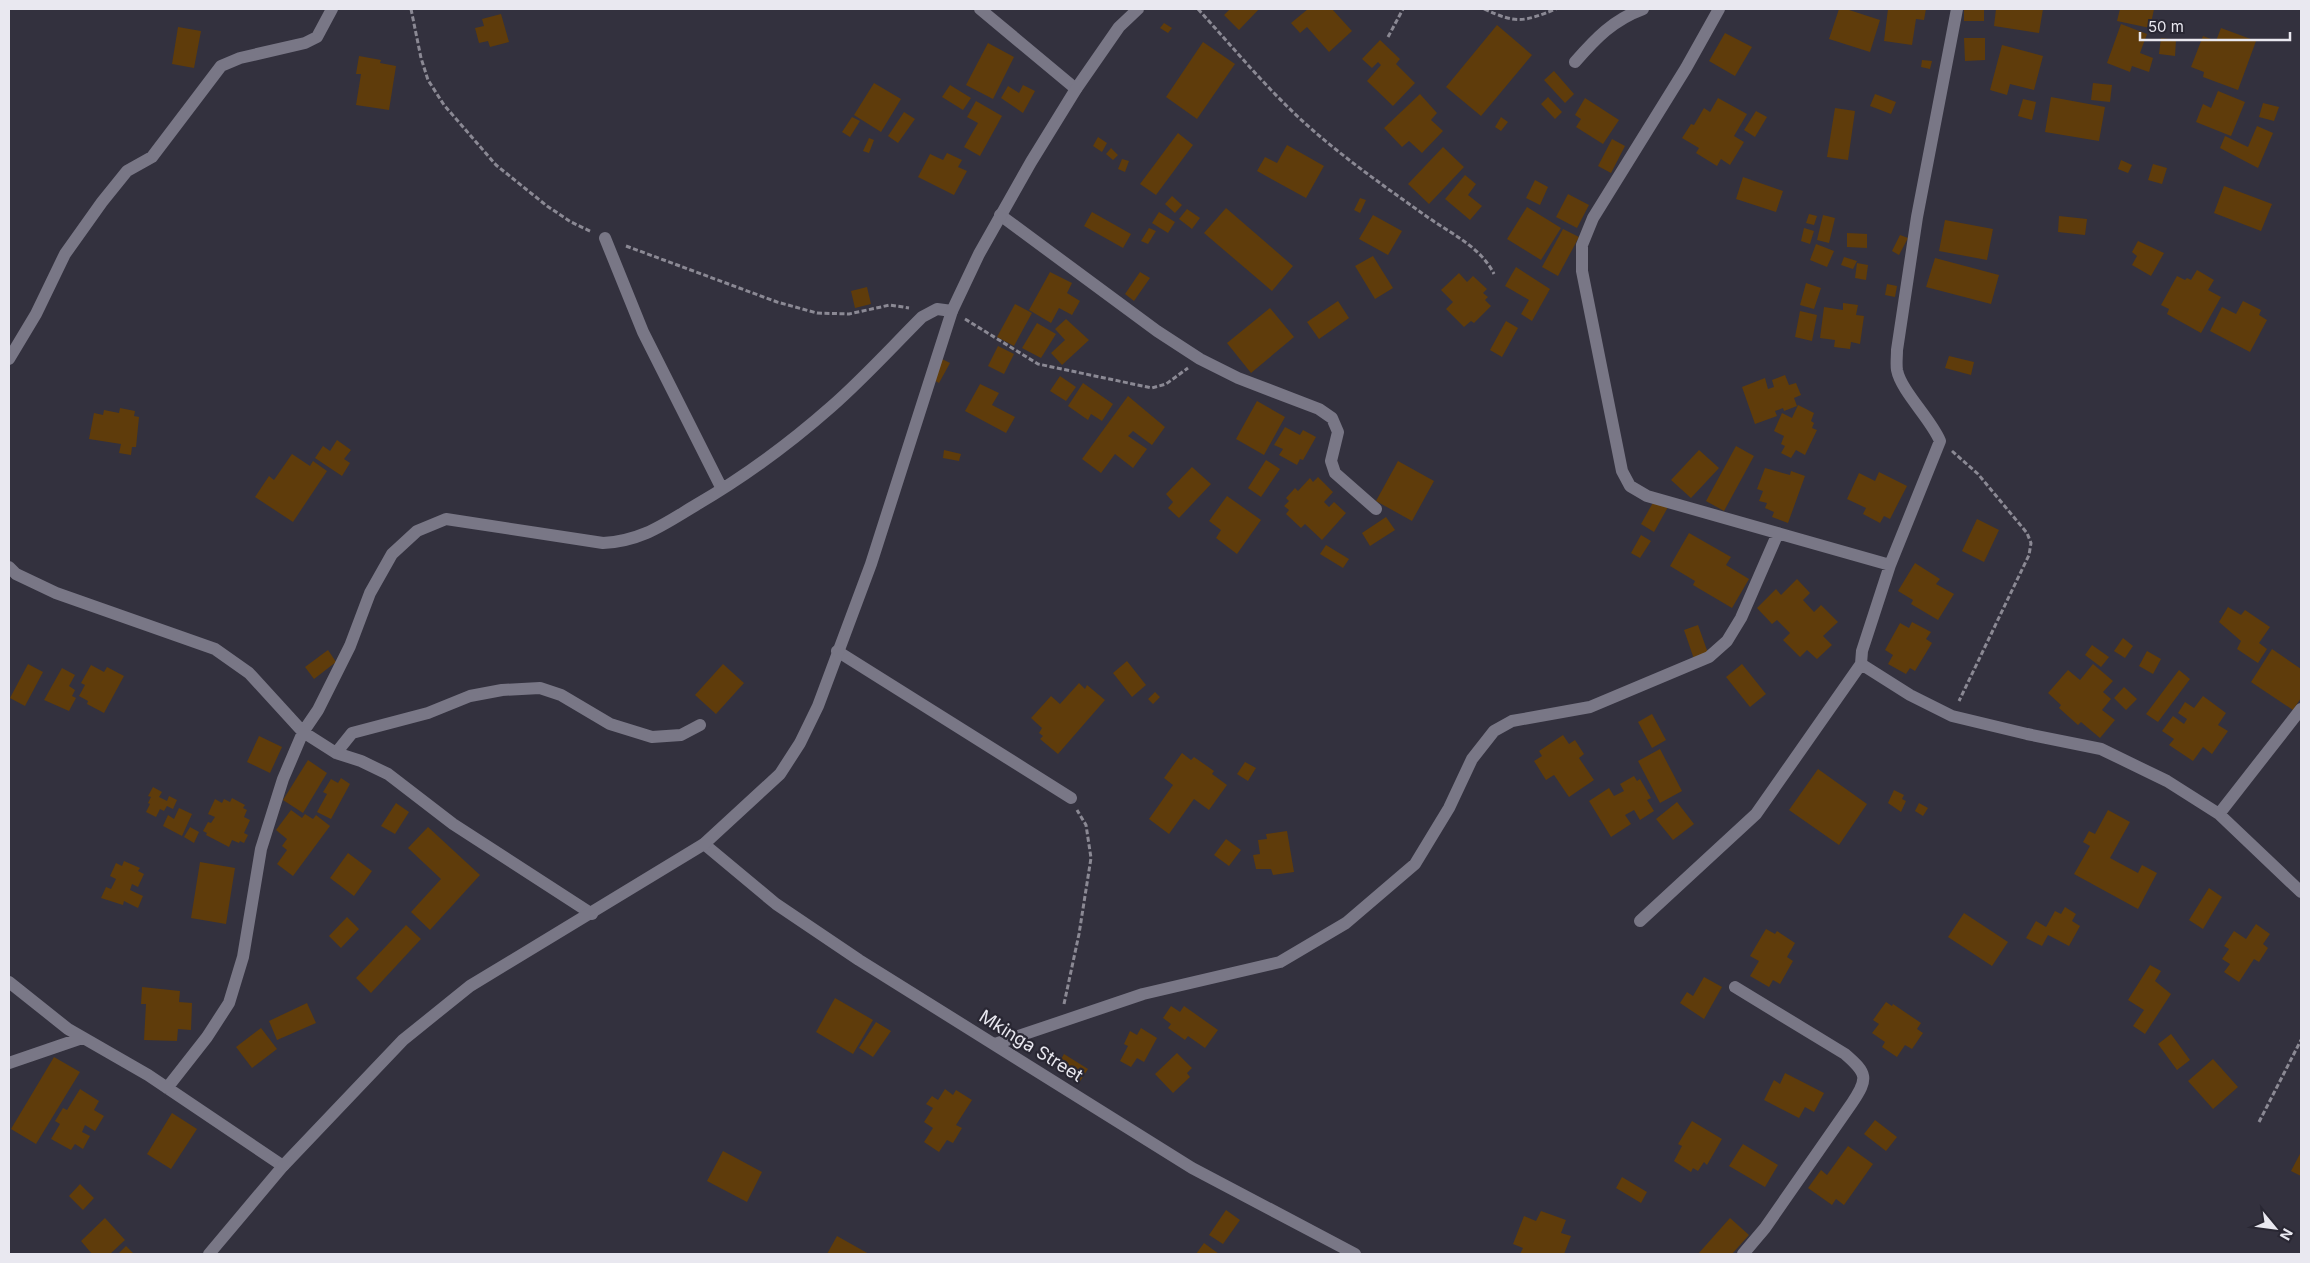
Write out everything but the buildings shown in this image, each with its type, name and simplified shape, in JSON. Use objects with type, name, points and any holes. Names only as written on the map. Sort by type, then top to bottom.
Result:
[{"type":"street","points":[[9,360],[36,314],[65,254],[102,202],[127,171],[152,157],[221,66],[240,58],[305,43],[317,37],[332,9]]},
{"type":"street","points":[[980,9],[1076,89]]},
{"type":"street","points":[[209,1254],[283,1166],[403,1040],[470,986],[592,914],[704,844],[780,774],[800,743],[818,706],[870,564],[952,311],[1000,215],[1076,89],[1118,27],[1138,9]]},
{"type":"street","points":[[1575,62],[1609,26],[1626,15],[1643,9]]},
{"type":"street","points":[[1719,9],[1686,68],[1593,218],[1582,245],[1582,271],[1622,471],[1630,486],[1647,496],[1890,565]]},
{"type":"street","points":[[1640,921],[1756,814],[1861,664],[1862,651],[1890,565],[1940,442],[1935,429],[1908,392],[1897,372],[1897,350],[1918,217],[1956,9]]},
{"type":"street","points":[[1000,215],[1158,331],[1200,359],[1238,378],[1319,409],[1332,418],[1338,432],[1332,461],[1335,473],[1376,509]]},
{"type":"street","points":[[605,238],[643,332],[722,489]]},
{"type":"street","points":[[167,1088],[207,1037],[229,1003],[243,957],[261,849],[283,779],[303,732],[318,710],[350,646],[370,593],[392,554],[417,531],[446,519],[603,542],[624,542],[647,534],[722,489],[784,447],[831,407],[929,312],[937,309],[952,311]]},
{"type":"street","points":[[995,1044],[1060,1020],[1143,994],[1280,962],[1346,923],[1415,864],[1449,808],[1472,759],[1494,731],[1512,721],[1590,707],[1709,657],[1727,641],[1741,618],[1778,533]]},
{"type":"street","points":[[9,566],[16,574],[56,593],[215,649],[250,673],[303,732],[336,753],[361,761],[388,774],[453,824],[592,914]]},
{"type":"street","points":[[837,651],[1041,777],[1071,798]]},
{"type":"street","points":[[1861,664],[1910,695],[1952,716],[2100,749],[2168,781],[2219,814],[2301,892]]},
{"type":"street","points":[[336,753],[352,733],[428,713],[470,696],[502,690],[540,688],[561,695],[610,724],[652,738],[681,735],[700,725]]},
{"type":"street","points":[[2219,814],[2301,709]]},
{"type":"street","name":"Mkinga Street","points":[[704,844],[776,904],[818,933],[1192,1168],[1355,1254]]},
{"type":"street","points":[[9,982],[47,1014],[82,1038],[167,1088],[283,1166]]},
{"type":"street","points":[[1735,988],[1845,1054],[1862,1068],[1864,1080],[1860,1091],[1852,1103],[1765,1228],[1743,1254]]},
{"type":"street","points":[[9,1063],[82,1038]]},
{"type":"path","points":[[411,9],[421,58],[428,80],[444,106],[496,165],[547,206],[571,222],[605,238],[678,267],[777,302],[818,313],[849,314],[890,305],[929,312]]},
{"type":"path","points":[[1198,9],[1308,126],[1419,212],[1477,250],[1488,261],[1494,274]]},
{"type":"path","points":[[1388,37],[1403,9]]},
{"type":"path","points":[[1484,9],[1512,19],[1524,20],[1533,19],[1556,9]]},
{"type":"path","points":[[952,311],[1038,364],[1136,386],[1152,388],[1166,384],[1200,359]]},
{"type":"path","points":[[1940,442],[1978,474],[2027,533],[2030,543],[2028,555],[1952,716]]},
{"type":"path","points":[[1060,1020],[1079,934],[1091,858],[1086,826],[1071,798]]},
{"type":"path","points":[[2259,1122],[2301,1040]]}]
